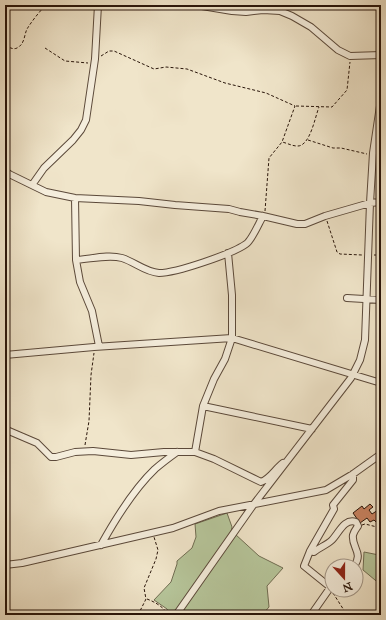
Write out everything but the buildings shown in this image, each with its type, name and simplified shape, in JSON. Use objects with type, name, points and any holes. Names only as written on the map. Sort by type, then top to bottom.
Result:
[{"type":"street","points":[[32,185],[44,168],[73,140],[81,130],[86,120],[95,61],[98,5]]},
{"type":"street","points":[[196,5],[232,11],[280,11],[311,27],[338,50],[350,56],[381,55]]},
{"type":"street","points":[[176,615],[254,504],[353,374],[360,360],[365,340],[373,155],[381,99]]},
{"type":"street","points":[[5,181],[6,172],[46,192],[74,198],[139,201],[229,209],[297,224],[305,224],[325,216],[370,203],[381,202]]},
{"type":"street","points":[[74,198],[76,260],[80,282],[92,311],[97,346]]},
{"type":"street","points":[[76,260],[116,257],[122,258],[150,271],[158,273],[170,272],[189,267],[246,244],[263,216]]},
{"type":"street","points":[[195,452],[203,406],[214,379],[225,359],[232,338],[232,295],[228,252]]},
{"type":"street","points":[[346,298],[381,300]]},
{"type":"street","points":[[5,355],[97,346],[232,338],[381,383]]},
{"type":"street","points":[[203,406],[312,429]]},
{"type":"street","points":[[5,433],[9,431],[37,443],[51,457],[84,451],[131,455],[195,452],[214,459],[261,482],[267,480],[276,468],[290,457]]},
{"type":"street","points":[[101,545],[113,523],[139,487],[155,470],[177,452]]},
{"type":"street","points":[[5,566],[173,528],[219,510],[326,490],[381,454]]},
{"type":"street","points":[[324,581],[304,566],[310,551],[334,509],[333,505],[353,480],[352,474]]},
{"type":"street","points":[[310,551],[314,552],[319,547],[332,541],[345,523],[352,521],[356,522],[358,526],[353,533],[358,558]]},
{"type":"street","points":[[311,615],[324,595]]},
{"type":"path","points":[[5,46],[12,49],[17,48],[20,45],[25,38],[25,32],[28,27],[46,5]]},
{"type":"path","points":[[45,48],[65,61],[95,61],[109,51],[114,51],[154,69],[166,67],[187,69],[225,83],[266,93],[295,106],[319,107],[332,107],[347,90],[350,56]]},
{"type":"path","points":[[263,216],[269,158],[282,142],[295,106]]},
{"type":"path","points":[[282,142],[298,147],[304,144],[308,140],[319,107]]},
{"type":"path","points":[[308,140],[334,148],[341,148],[373,155]]},
{"type":"path","points":[[325,216],[337,252],[340,254],[381,255]]},
{"type":"path","points":[[84,451],[89,421],[91,375],[97,346]]},
{"type":"path","points":[[358,526],[365,524],[381,528]]},
{"type":"path","points":[[138,615],[146,598],[144,588],[156,559],[158,550],[153,533]]},
{"type":"path","points":[[146,598],[154,601],[166,611],[168,615]]},
{"type":"path","points":[[337,598],[347,615]]},
{"type":"green space","points":[[227,513],[232,527],[231,532],[173,615],[170,615],[167,609],[154,600],[171,582],[177,561],[192,548],[196,537],[195,524]]},
{"type":"green space","points":[[235,534],[259,556],[283,568],[267,586],[269,607],[262,615],[180,615]]},
{"type":"green space","points":[[364,552],[379,555],[381,553],[381,585],[364,571]]}]
